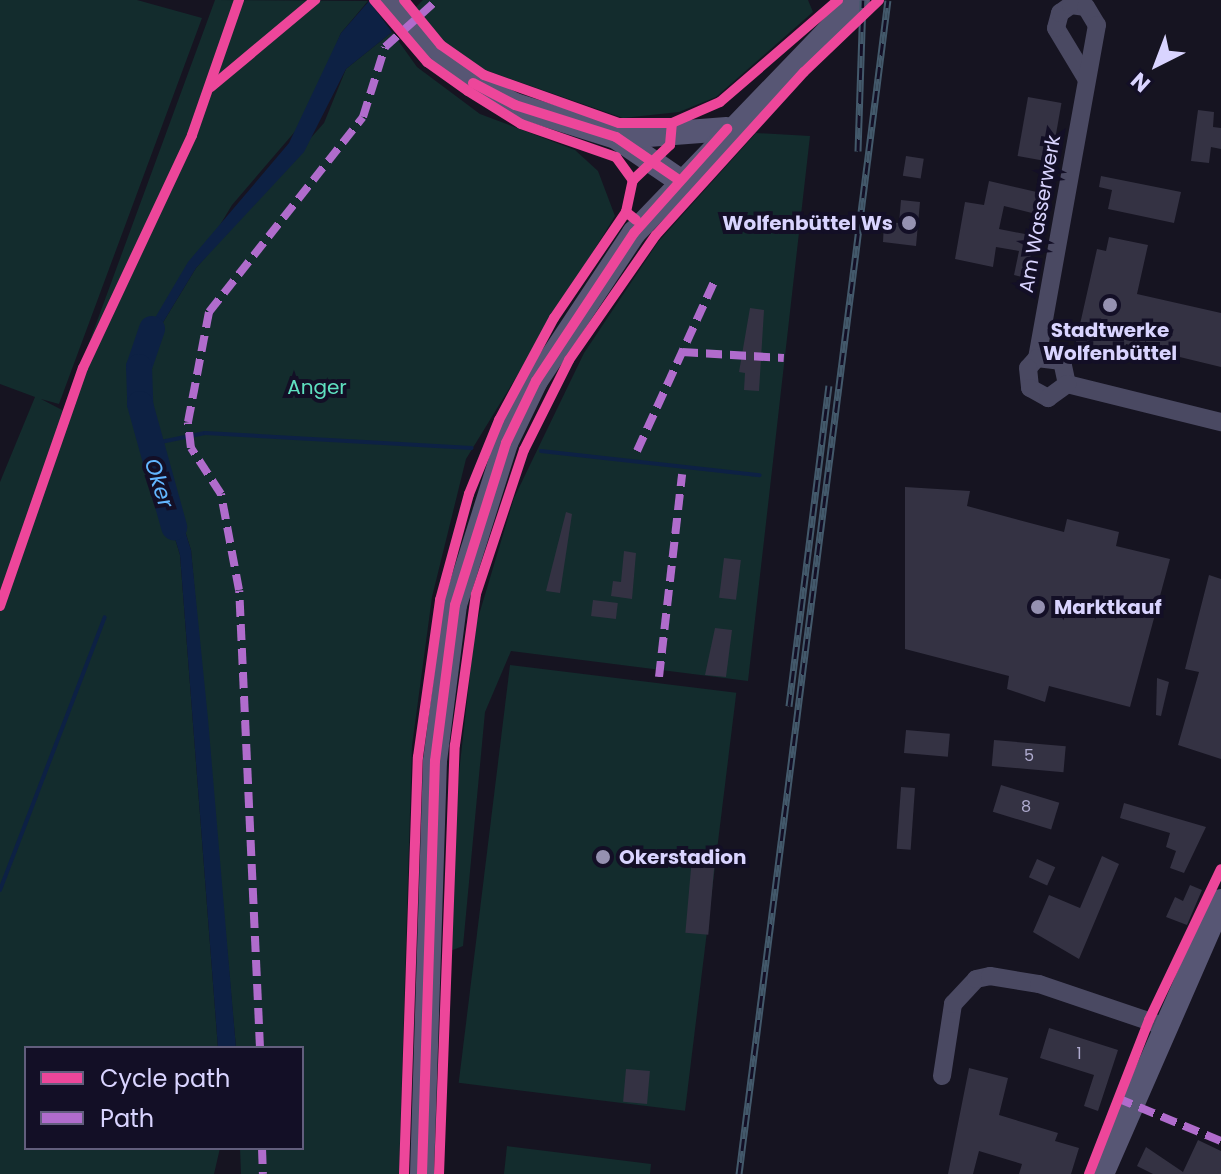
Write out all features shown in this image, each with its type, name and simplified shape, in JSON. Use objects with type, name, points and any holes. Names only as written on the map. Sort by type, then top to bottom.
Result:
[{"type":"street","points":[[388,0],[433,53],[515,105],[616,137],[679,180]]},
{"type":"street","points":[[422,1174],[435,761],[455,605],[506,443],[536,381],[596,283],[679,180],[858,0]]},
{"type":"street","name":"Am Wasserwerk","points":[[1086,78],[1037,358],[1028,368],[1030,388],[1048,398],[1067,384],[1221,422]]},
{"type":"street","points":[[616,137],[727,129]]},
{"type":"street","points":[[1037,358],[1062,361],[1067,384]]},
{"type":"street","points":[[1102,1174],[1163,1026],[1221,901]]},
{"type":"street","points":[[942,1076],[953,1004],[976,979],[990,976],[1039,984],[1163,1026]]},
{"type":"green space","points":[[0,0],[137,0],[202,18],[59,404],[41,399],[64,411],[215,0],[368,1],[341,33],[304,121],[232,205],[140,358],[145,438],[180,555],[218,1046],[24,1046],[24,1150],[220,1150],[214,1174],[0,1174],[0,482],[35,397],[0,384]]},
{"type":"green space","points":[[423,0],[808,0],[813,12],[716,97],[679,112],[623,118],[479,68],[446,44],[415,8]]},
{"type":"green space","name":"Anger","points":[[392,32],[417,67],[480,114],[575,150],[598,171],[615,216],[466,459],[432,597],[412,746],[399,1174],[241,1174],[240,1150],[304,1150],[304,1046],[236,1046],[191,550],[156,440],[148,364],[156,334],[196,268],[324,123],[346,69]]},
{"type":"green space","points":[[756,133],[810,136],[748,681],[511,651],[485,712],[463,946],[450,951],[458,782],[475,628],[514,498],[584,353],[658,242]]},
{"type":"green space","name":"Okerstadion","points":[[510,665],[736,693],[685,1111],[459,1083]]},
{"type":"green space","points":[[507,1146],[651,1164],[650,1174],[504,1174]]},
{"type":"water","points":[[369,1],[392,32],[346,69],[304,152],[196,268],[156,334],[148,364],[156,440],[191,550],[236,1046],[218,1046],[180,555],[145,438],[140,358],[149,328],[188,262],[289,143],[341,33]]},
{"type":"building","points":[[1028,97],[1061,103],[1051,162],[1018,156]]},
{"type":"building","points":[[1198,110],[1214,112],[1213,127],[1221,128],[1221,149],[1211,147],[1209,163],[1191,161]]},
{"type":"building","points":[[906,156],[924,159],[921,179],[903,176]]},
{"type":"building","points":[[1101,176],[1181,192],[1174,223],[1108,209],[1112,190],[1099,187]]},
{"type":"building","points":[[989,181],[1041,193],[1036,214],[1004,206],[999,229],[1035,236],[1026,278],[1014,275],[1019,251],[996,247],[993,267],[955,259],[965,202],[984,205]]},
{"type":"building","name":"Wolfenbüttel Ws","points":[[901,200],[920,202],[916,246],[883,242],[884,222],[899,223]]},
{"type":"building","name":"Stadtwerke Wolfenbüttel","points":[[1109,237],[1148,245],[1137,294],[1221,313],[1221,367],[1126,344],[1124,352],[1076,342],[1097,249],[1106,251]]},
{"type":"building","points":[[750,308],[764,310],[759,391],[744,390],[745,373],[739,372]]},
{"type":"building","points":[[905,487],[970,491],[967,506],[1064,532],[1067,519],[1119,532],[1116,546],[1170,559],[1130,707],[1049,686],[1045,702],[1007,689],[1009,676],[905,649]]},
{"type":"building","points":[[566,512],[572,514],[560,593],[546,591]]},
{"type":"building","points":[[624,551],[636,553],[632,599],[611,596],[613,581],[621,582]]},
{"type":"building","points":[[724,558],[741,560],[736,600],[719,598]]},
{"type":"building","points":[[1209,575],[1221,579],[1221,759],[1178,745],[1199,672],[1185,669]]},
{"type":"building","points":[[593,600],[618,603],[616,619],[591,616]]},
{"type":"building","points":[[715,628],[732,630],[726,677],[705,675]]},
{"type":"building","points":[[1157,678],[1169,682],[1161,716],[1156,715]]},
{"type":"building","points":[[906,730],[950,734],[948,757],[904,753]]},
{"type":"building","points":[[994,740],[1066,746],[1063,772],[992,766]]},
{"type":"building","points":[[1001,785],[1059,803],[1051,830],[993,812]]},
{"type":"building","points":[[901,787],[915,788],[911,850],[897,849]]},
{"type":"building","points":[[1124,803],[1206,827],[1184,873],[1170,868],[1176,851],[1166,847],[1170,833],[1120,818]]},
{"type":"building","points":[[1102,856],[1119,864],[1079,959],[1033,932],[1049,895],[1080,908]]},
{"type":"building","points":[[692,857],[715,859],[708,935],[685,933]]},
{"type":"building","points":[[1037,859],[1055,867],[1047,885],[1029,877]]},
{"type":"building","points":[[1190,885],[1202,890],[1187,925],[1166,917],[1175,897],[1183,901]]},
{"type":"building","points":[[1049,1028],[1118,1050],[1098,1111],[1084,1106],[1094,1075],[1040,1058]]},
{"type":"building","points":[[969,1068],[1008,1078],[999,1115],[1058,1133],[1055,1141],[1079,1148],[1071,1174],[1019,1174],[1022,1164],[979,1151],[973,1174],[948,1174]]},
{"type":"building","points":[[626,1069],[650,1071],[647,1104],[623,1102]]},
{"type":"building","points":[[1198,1140],[1221,1151],[1221,1174],[1153,1174],[1137,1166],[1146,1147],[1183,1172]]},
{"type":"waterway","name":"Oker","points":[[152,329],[139,367],[140,404],[174,527]]},
{"type":"waterway","points":[[146,445],[205,433],[472,448]]},
{"type":"waterway","points":[[541,451],[760,475]]},
{"type":"waterway","points":[[0,890],[105,617]]},
{"type":"railway","points":[[858,151],[863,0]]},
{"type":"railway","points":[[739,1174],[888,0]]},
{"type":"railway","points":[[789,706],[829,385]]},
{"type":"marked path","points":[[260,1046],[239,590],[221,494],[191,448],[188,422],[209,312],[363,117],[385,47],[437,0]]},
{"type":"marked path","points":[[637,451],[714,282]]},
{"type":"marked path","points":[[682,352],[784,358]]},
{"type":"marked path","points":[[659,677],[682,474]]},
{"type":"marked path","points":[[1117,1098],[1221,1141]]},
{"type":"marked path","points":[[262,1150],[263,1174]]},
{"type":"cycle path","points":[[0,606],[83,368],[192,135],[239,0]]},
{"type":"cycle path","points":[[211,87],[315,0]]},
{"type":"cycle path","points":[[374,0],[427,62],[468,91],[521,124],[616,157],[633,180]]},
{"type":"cycle path","points":[[404,0],[441,45],[484,75],[619,123],[672,123],[720,102],[838,0]]},
{"type":"cycle path","points":[[439,1174],[455,745],[476,594],[524,450],[569,360],[656,235],[804,72],[879,0]]},
{"type":"cycle path","points":[[473,83],[515,105],[616,137],[679,180]]},
{"type":"cycle path","points":[[636,220],[626,212],[633,180],[670,145],[672,123]]},
{"type":"cycle path","points":[[422,1174],[435,761],[455,605],[506,443],[536,381],[634,233],[727,129]]},
{"type":"cycle path","points":[[404,1174],[418,757],[440,600],[469,494],[499,420],[554,318],[626,212]]},
{"type":"cycle path","points":[[1089,1174],[1149,1020],[1221,869]]},
{"type":"place","name":"Wolfenbüttel Ws","points":[[909,223]]},
{"type":"place","name":"Stadtwerke Wolfenbüttel","points":[[1110,305]]},
{"type":"place","name":"Marktkauf","points":[[1038,607]]},
{"type":"place","name":"Okerstadion","points":[[603,857]]}]
